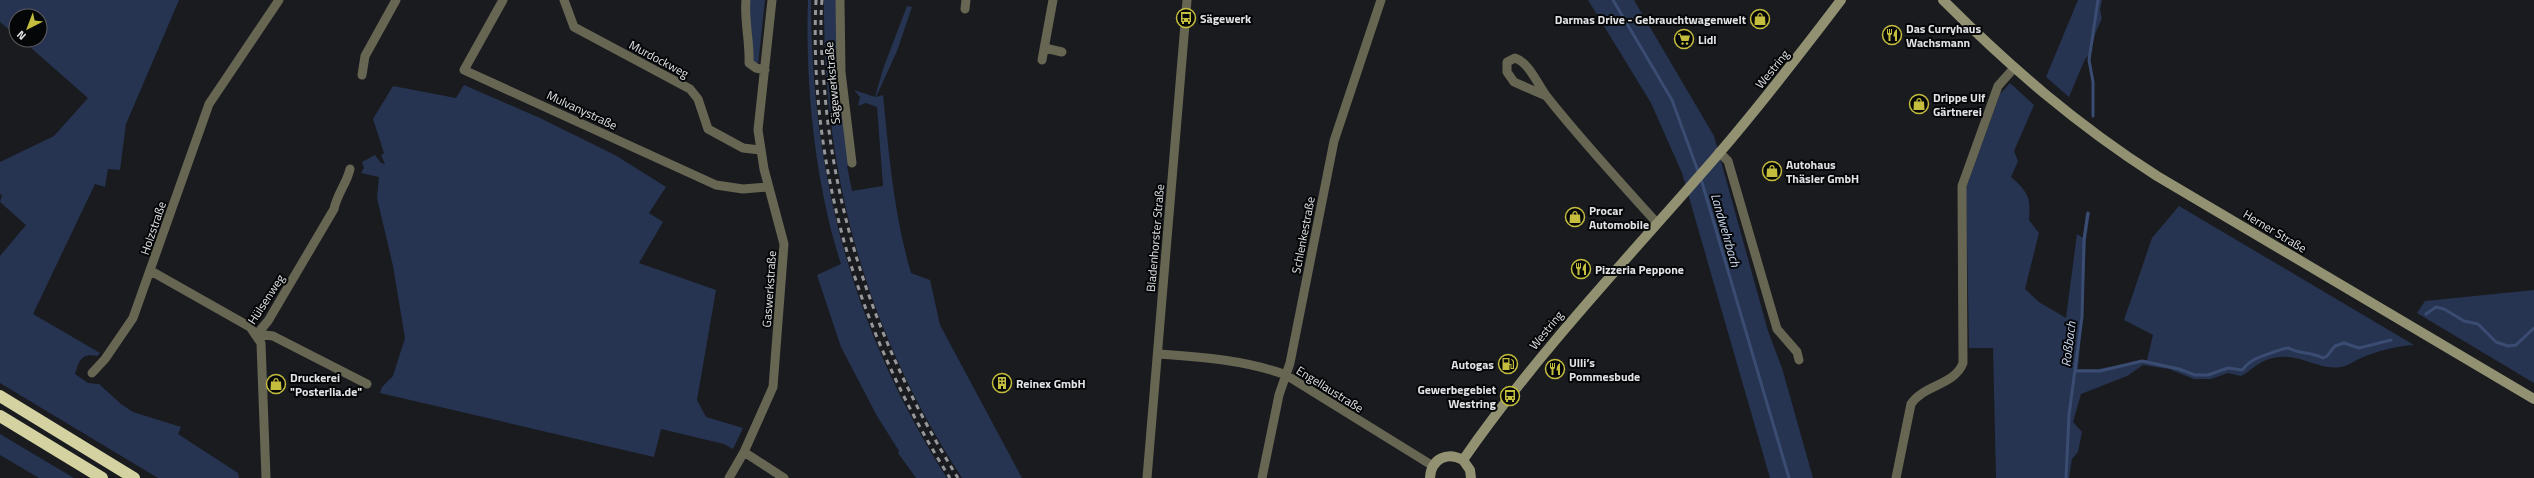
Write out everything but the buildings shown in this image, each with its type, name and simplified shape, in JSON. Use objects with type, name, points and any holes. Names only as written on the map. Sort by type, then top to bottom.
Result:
[{"type":"highway","points":[[0,396],[134,478]]},
{"type":"highway","points":[[0,416],[102,478]]},
{"type":"main road","name":"Westring","points":[[1463,460],[1536,362],[1777,85],[1841,0]]},
{"type":"main road","name":"Herner Straße","points":[[1943,0],[2014,68],[2065,112],[2151,172],[2534,399]]},
{"type":"main road","points":[[1430,478],[1433,466],[1438,460],[1448,455],[1463,460],[1470,470],[1471,478]]},
{"type":"street","name":"Holzstraße","points":[[257,334],[250,327],[151,271],[209,104],[279,0]]},
{"type":"street","points":[[362,75],[364,56],[396,0]]},
{"type":"street","name":"Mulvanystraße","points":[[503,0],[464,70],[716,185],[743,189],[768,187]]},
{"type":"street","name":"Murdockweg","points":[[564,0],[574,27],[690,89],[698,99],[708,129],[743,148],[760,150]]},
{"type":"street","points":[[746,0],[745,16],[750,42],[749,63],[756,68],[765,70]]},
{"type":"street","name":"Gaswerkstraße","points":[[729,478],[744,452],[772,387],[781,288],[784,244],[768,187],[760,150],[758,130],[772,0]]},
{"type":"street","name":"Sägewerkstraße","points":[[840,0],[841,72],[852,163]]},
{"type":"street","points":[[1042,60],[1053,0]]},
{"type":"street","name":"Bladenhorster Straße","points":[[1147,478],[1187,0]]},
{"type":"street","name":"Schlenkestraße","points":[[1262,478],[1279,395],[1290,363],[1334,141],[1381,0]]},
{"type":"street","points":[[1045,48],[1062,52]]},
{"type":"street","points":[[1546,96],[1514,82],[1506,72],[1507,62],[1515,58],[1520,60],[1546,96],[1584,142],[1657,223]]},
{"type":"street","points":[[1896,478],[1911,404],[1918,396],[1956,374],[1963,363],[1962,186],[1998,86],[2014,68]]},
{"type":"street","points":[[1717,155],[1728,161],[1777,329],[1798,352],[1799,360]]},
{"type":"street","name":"Hülsenweg","points":[[257,334],[268,321],[334,209],[336,199],[348,177],[350,169]]},
{"type":"street","points":[[92,373],[106,359],[134,318],[151,271]]},
{"type":"street","points":[[257,334],[261,343],[266,478]]},
{"type":"street","name":"Hülsenweg","points":[[257,334],[273,336],[367,384]]},
{"type":"street","name":"Engellaustraße","points":[[1158,354],[1211,357],[1271,370],[1286,375],[1433,466]]},
{"type":"street","points":[[744,452],[784,478]]},
{"type":"shaded area","points":[[0,0],[179,0],[126,124],[120,170],[108,169],[105,187],[95,184],[33,314],[100,353],[97,356],[92,355],[84,357],[78,365],[75,374],[88,383],[99,384],[121,404],[133,412],[181,427],[178,434],[238,473],[239,478],[158,478],[0,383],[0,256],[26,225],[0,202],[2,195],[0,194],[0,162],[54,136],[88,98],[31,48],[48,48],[48,8],[8,8],[8,28],[0,22]]},
{"type":"shaded area","points":[[749,0],[765,0],[758,65],[751,60],[752,34],[748,17]]},
{"type":"shaded area","points":[[808,0],[811,0],[813,64],[819,127],[829,189],[844,249],[863,308],[886,366],[914,422],[947,478],[916,478],[898,453],[899,451],[877,416],[841,347],[817,275],[841,264],[824,201],[818,167],[810,99],[807,32]]},
{"type":"shaded area","points":[[824,0],[836,0],[838,78],[849,166],[847,166],[852,191],[883,186],[877,107],[866,103],[858,106],[860,97],[854,90],[875,97],[883,69],[907,6],[912,7],[897,51],[876,97],[883,95],[896,207],[905,251],[911,273],[930,280],[940,325],[1022,478],[962,478],[928,422],[900,366],[876,308],[857,250],[842,190],[832,128],[826,65]]},
{"type":"shaded area","points":[[1588,0],[1634,0],[1714,136],[1768,331],[1782,368],[1813,478],[1770,478],[1682,173],[1651,103]]},
{"type":"shaded area","points":[[2078,0],[2102,0],[2100,10],[2102,18],[2095,34],[2091,53],[2085,59],[2069,97],[2046,77]]},
{"type":"shaded area","points":[[2010,83],[2034,105],[2014,151],[2018,161],[2011,177],[2025,191],[2029,200],[2029,220],[2039,233],[2025,289],[2039,302],[2066,318],[2077,234],[2083,238],[2086,213],[2090,213],[2086,240],[2083,309],[2078,369],[2098,369],[2147,360],[2153,335],[2124,320],[2152,238],[2179,206],[2414,345],[2401,346],[2380,351],[2367,355],[2341,367],[2323,366],[2289,357],[2280,357],[2265,360],[2241,376],[2228,373],[2211,379],[2194,379],[2169,369],[2143,365],[2127,376],[2081,394],[2073,422],[2082,432],[2078,452],[2072,459],[2069,478],[1996,478],[1993,348],[1969,348],[1966,188],[2000,94]]},
{"type":"shaded area","points":[[464,85],[540,118],[615,155],[666,187],[649,213],[663,222],[639,263],[716,290],[697,400],[706,417],[743,428],[733,449],[724,444],[661,429],[654,457],[380,393],[382,387],[393,376],[405,338],[393,266],[377,198],[379,177],[361,173],[364,168],[362,162],[375,155],[381,163],[385,164],[381,155],[384,153],[373,119],[393,86],[456,98]]},
{"type":"shaded area","points":[[2534,290],[2534,383],[2417,313],[2425,301]]},
{"type":"shaded area","points":[[0,434],[74,478],[39,478],[0,455]]},
{"type":"waterway","name":"Landwehrbach","points":[[1613,0],[1672,100],[1699,174]]},
{"type":"waterway","name":"Roßbach","points":[[2093,116],[2093,82],[2089,60],[2098,0]]},
{"type":"waterway","name":"Landwehrbach","points":[[1701,179],[1789,478]]},
{"type":"waterway","name":"Roßbach","points":[[2066,478],[2069,415],[2082,317],[2084,239],[2088,213]]},
{"type":"waterway","points":[[2426,314],[2436,307],[2444,309],[2464,321],[2478,324],[2496,342],[2508,346],[2516,345],[2534,328]]},
{"type":"waterway","points":[[2076,371],[2100,371],[2142,361],[2179,369],[2195,375],[2208,375],[2228,368],[2242,370],[2254,360],[2286,348],[2323,358],[2327,356],[2335,346],[2344,343],[2359,348],[2391,340]]},
{"type":"railway","points":[[816,0],[816,63],[821,126],[831,188],[846,249],[866,309],[890,367],[918,424],[950,478]]},
{"type":"railway","points":[[822,0],[821,40],[826,106],[842,204],[855,252],[870,299],[888,345],[932,434],[958,478]]},
{"type":"place","name":"Sägewerk","points":[[1186,18]]},
{"type":"place","name":"Darmas Drive - Gebrauchtwagenwelt","points":[[1760,19]]},
{"type":"place","name":"Das Curryhaus Wachsmann","points":[[1892,35]]},
{"type":"place","name":"Lidl","points":[[1684,39]]},
{"type":"place","name":"Drippe Ulf Gärtnerei","points":[[1919,104]]},
{"type":"place","name":"Autohaus Thäsler GmbH","points":[[1772,171]]},
{"type":"place","name":"Procar Automobile","points":[[1575,217]]},
{"type":"place","name":"Pizzeria Peppone","points":[[1581,269]]},
{"type":"place","name":"Autogas","points":[[1508,364]]},
{"type":"place","name":"Ulli’s Pommesbude","points":[[1555,369]]},
{"type":"place","name":"Reinex GmbH","points":[[1002,383]]},
{"type":"place","name":"Druckerei \"Posterlia.de\"","points":[[276,384]]},
{"type":"place","name":"Gewerbegebiet Westring","points":[[1510,396]]}]
